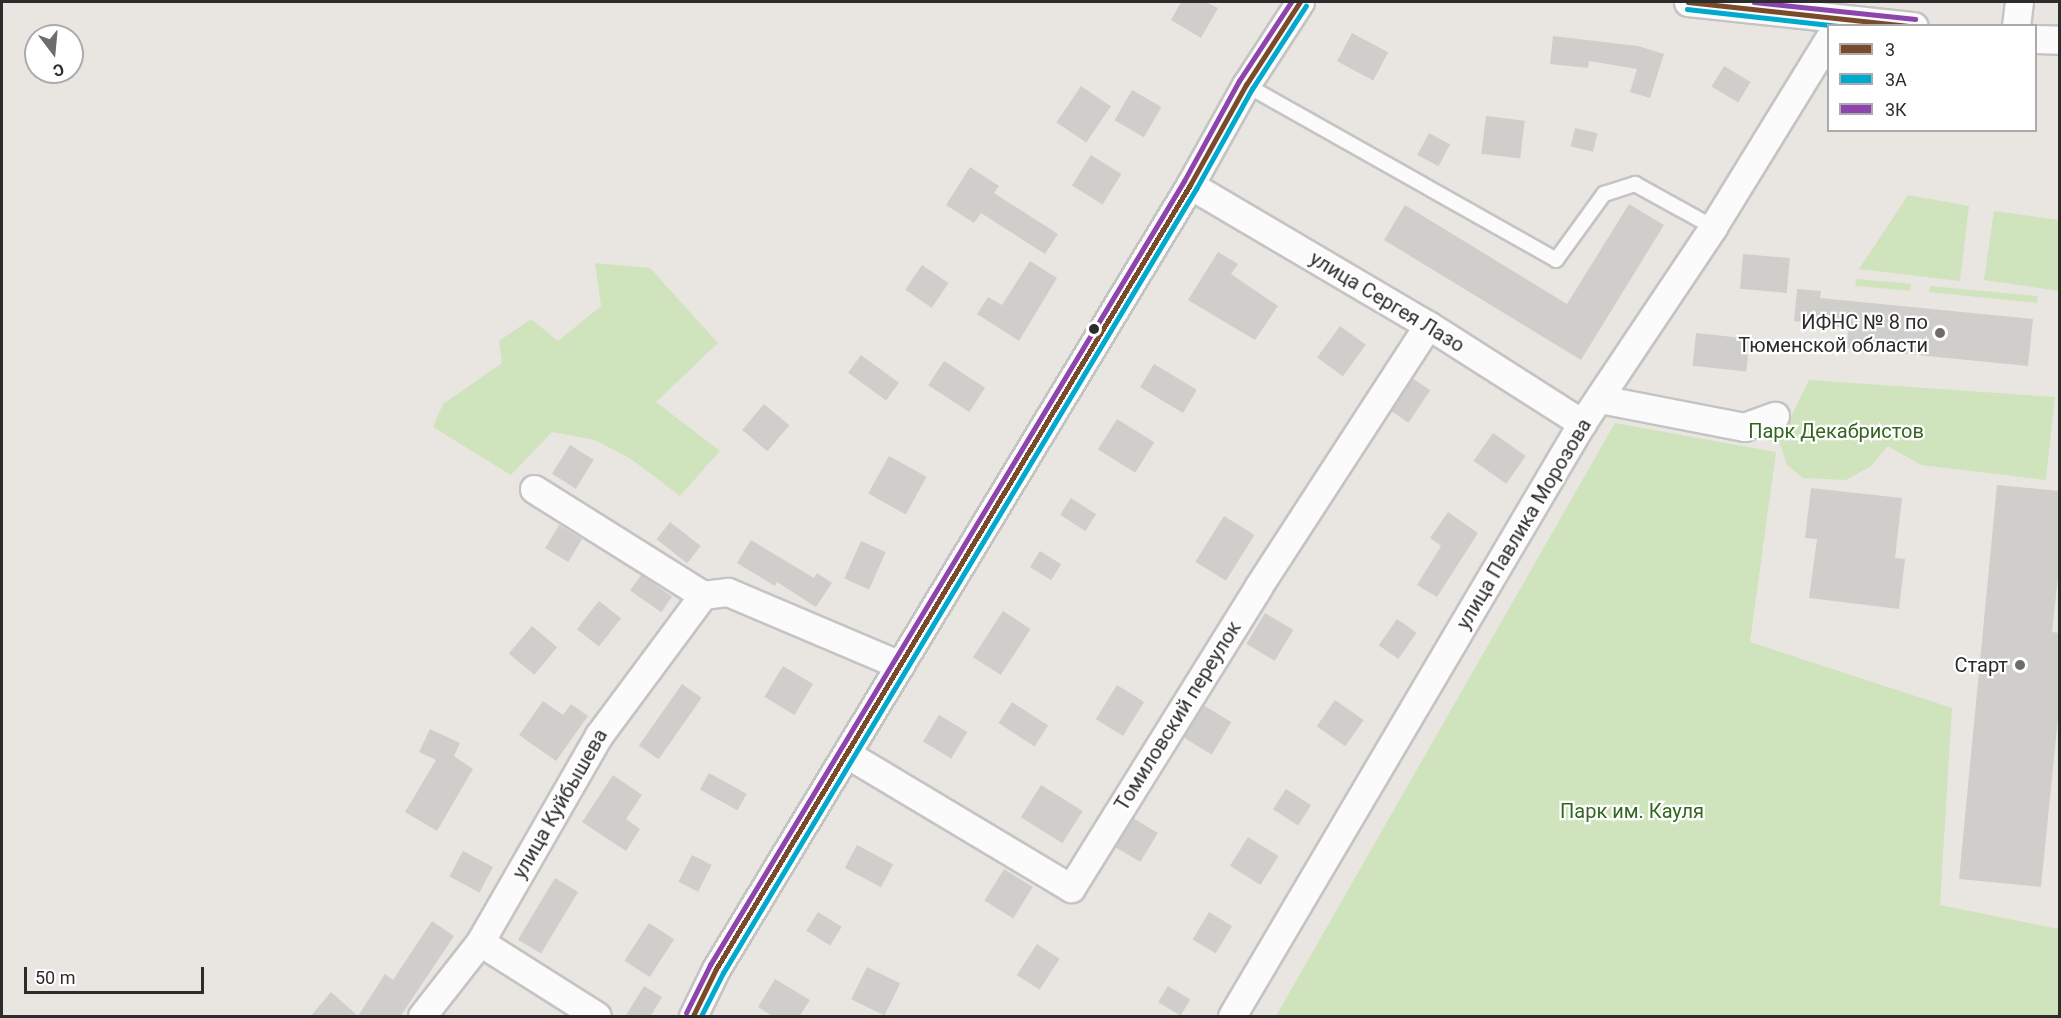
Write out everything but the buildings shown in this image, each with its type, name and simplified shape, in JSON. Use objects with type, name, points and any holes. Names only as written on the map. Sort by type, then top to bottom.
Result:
[{"type":"street","points":[[693,1017],[716,969],[1190,185],[1246,85],[1300,2]]},
{"type":"street","points":[[1688,2],[1840,21],[1884,24]]},
{"type":"street","points":[[2016,24],[2019,2]]},
{"type":"street","points":[[2037,39],[2060,40]]},
{"type":"street","name":"улица Павлика Морозова","points":[[1232,1017],[1582,423],[1713,227],[1827,42]]},
{"type":"street","name":"улица Сергея Лазо","points":[[1190,185],[1428,325],[1582,423]]},
{"type":"street","name":"Томиловский переулок","points":[[847,754],[1071,888],[1257,587],[1428,325]]},
{"type":"street","points":[[1600,399],[1744,427],[1775,416]]},
{"type":"street","points":[[534,489],[703,595],[728,592],[900,665]]},
{"type":"street","name":"улица Куйбышева","points":[[422,1017],[480,942],[599,735],[703,595]]},
{"type":"street","points":[[480,942],[597,1017]]},
{"type":"lane","points":[[1246,85],[1556,260],[1604,194],[1635,184],[1713,227]]},
{"type":"green space","points":[[1908,195],[1969,206],[1960,281],[1859,269]]},
{"type":"green space","points":[[1994,211],[2059,220],[2059,291],[1984,280]]},
{"type":"green space","points":[[595,263],[650,268],[718,343],[656,402],[720,451],[680,496],[631,459],[595,440],[552,432],[511,475],[433,427],[443,404],[502,363],[499,341],[531,319],[558,341],[601,306]]},
{"type":"green space","points":[[1856,279],[1911,284],[1910,291],[1855,286]]},
{"type":"green space","points":[[1930,286],[2038,296],[2037,303],[1929,292]]},
{"type":"green space","name":"Парк Декабристов","points":[[1809,380],[2055,397],[2046,480],[1921,465],[1888,446],[1871,466],[1846,480],[1803,478],[1787,465],[1779,441]]},
{"type":"green space","name":"Парк им. Кауля","points":[[1615,423],[1776,452],[1750,642],[1952,708],[1940,905],[2059,929],[2059,1016],[1276,1016]]},
{"type":"transit line","name":"3К","points":[[686,1013],[710,965],[1184,181],[1239,81],[1291,2]]},
{"type":"transit line","name":"3","points":[[693,1016],[716,969],[1190,185],[1246,85],[1300,2]]},
{"type":"transit line","name":"3","points":[[1688,2],[1891,24]]},
{"type":"transit line","name":"3К","points":[[1754,2],[1915,19]]},
{"type":"transit line","name":"3А","points":[[701,1016],[723,973],[1196,189],[1252,89],[1306,6]]},
{"type":"transit line","name":"3А","points":[[1687,9],[1827,25]]},
{"type":"place","name":"ИФНС № 8 по Тюменской области","points":[[1940,333]]},
{"type":"place","name":"Старт","points":[[2020,665]]}]
